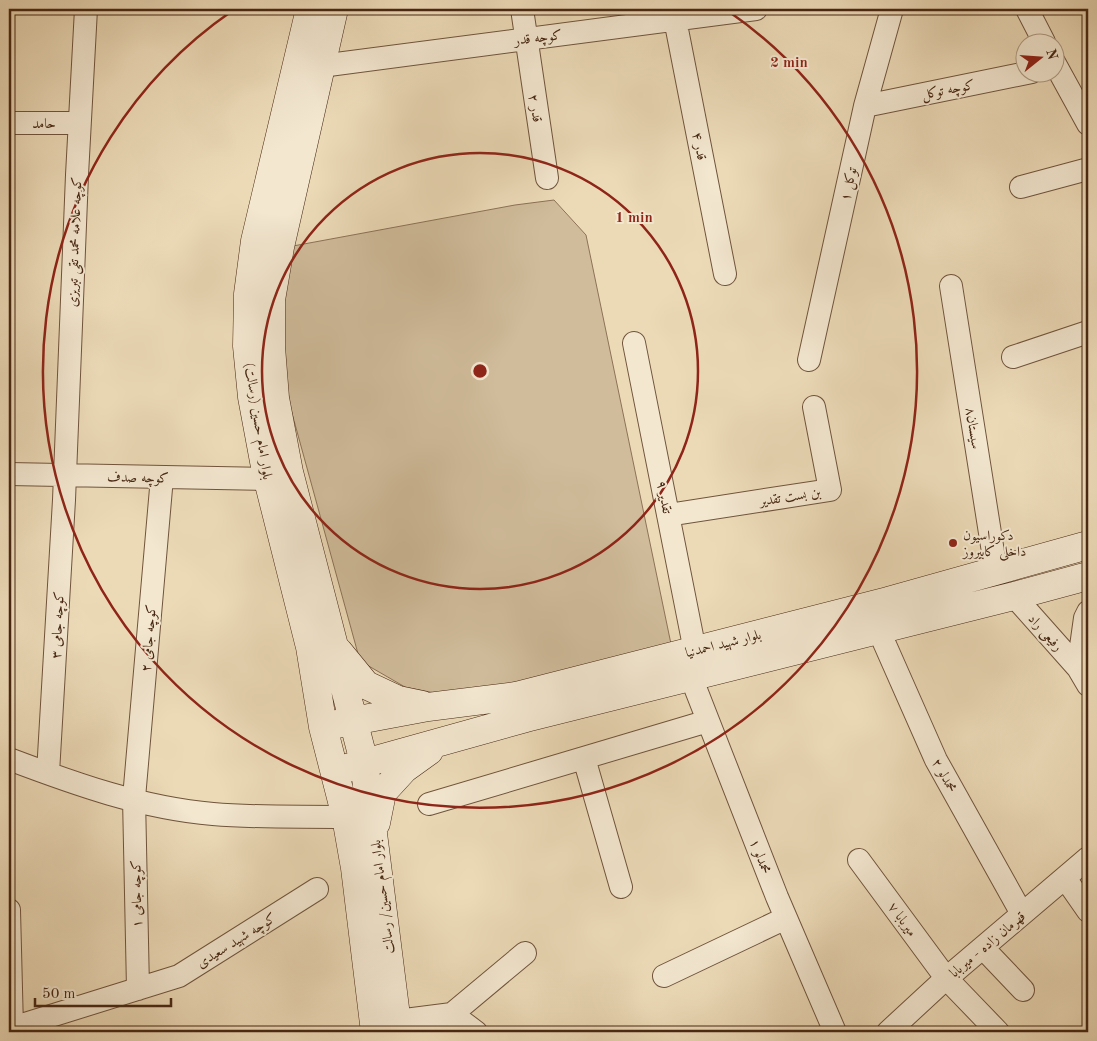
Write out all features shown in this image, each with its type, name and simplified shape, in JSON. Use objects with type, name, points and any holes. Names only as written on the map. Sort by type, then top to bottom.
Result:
[{"type":"main road","name":"بلوار امام حسین (رسالت)","points":[[310,9],[255,241],[248,294],[247,346],[252,397],[268,479],[310,647],[323,727],[335,772]]},
{"type":"main road","name":"بلوار امام حسین (رسالت)","points":[[334,9],[280,246],[271,300],[271,347],[275,398],[289,472],[364,762]]},
{"type":"main road","name":"بلوار شهید احمدنیا","points":[[323,727],[428,707],[516,696],[888,601],[1088,545]]},
{"type":"main road","name":"بلوار شهید احمدنیا","points":[[335,772],[364,762],[440,743],[526,718],[1088,576]]},
{"type":"main road","points":[[335,648],[366,685],[398,700],[428,707]]},
{"type":"main road","points":[[374,832],[382,793],[404,768],[440,743]]},
{"type":"main road","name":"بلوار امام حسین/ رسالت","points":[[364,762],[374,832],[390,1029]]},
{"type":"main road","name":"بلوار امام حسین/ رسالت","points":[[335,772],[390,1029]]},
{"type":"street","name":"کوچه علامه محمد تقی تبریزی","points":[[65,476],[79,123],[86,9]]},
{"type":"street","name":"قدر ۲","points":[[522,9],[547,178]]},
{"type":"street","name":"کوچه قدر","points":[[321,66],[526,39],[674,14],[756,9]]},
{"type":"street","name":"توکل ۱","points":[[810,360],[865,106],[892,9]]},
{"type":"street","points":[[1027,9],[1039,32]]},
{"type":"street","name":"قدر ۴","points":[[674,14],[725,274]]},
{"type":"street","name":"کوچه توکل","points":[[865,106],[1014,76]]},
{"type":"street","points":[[1064,82],[1088,124]]},
{"type":"street","name":"حامد","points":[[9,124],[79,123]]},
{"type":"street","points":[[1021,187],[1088,169]]},
{"type":"street","name":"سیستان۸","points":[[951,286],[996,571]]},
{"type":"street","points":[[1013,357],[1088,332]]},
{"type":"street","name":"۹ تقدیر","points":[[634,342],[695,651]]},
{"type":"street","name":"بن بست تقدیر","points":[[668,515],[830,490],[814,407]]},
{"type":"street","name":"کوچه صدف","points":[[9,474],[268,479]]},
{"type":"street","name":"کوچه جامی ۳","points":[[48,774],[65,476]]},
{"type":"street","name":"کوچه جامی ۲","points":[[134,798],[162,477]]},
{"type":"street","name":"رفیعی راد","points":[[1014,596],[1083,676]]},
{"type":"street","name":"رفیعی راد","points":[[1083,676],[1085,618],[1088,612]]},
{"type":"street","name":"محمدلو ۲","points":[[879,630],[936,760],[1022,914]]},
{"type":"street","name":"محمدلو ۱","points":[[691,677],[786,918],[835,1032]]},
{"type":"street","points":[[429,804],[708,721]]},
{"type":"street","points":[[9,758],[82,787],[134,798],[149,804],[213,814],[346,817]]},
{"type":"street","points":[[584,758],[621,886]]},
{"type":"street","name":"کوچه جامی ۱","points":[[134,798],[138,989]]},
{"type":"street","name":"قهرمان زاده - میربابا","points":[[893,1030],[946,978],[1088,858]]},
{"type":"street","name":"میربابا ۷","points":[[859,860],[946,978],[998,1032]]},
{"type":"street","points":[[1065,878],[1088,911]]},
{"type":"street","name":"کوچه شهید سعیدی","points":[[10,1028],[179,976],[317,889]]},
{"type":"street","points":[[9,910],[10,1028]]},
{"type":"street","points":[[664,976],[786,918]]},
{"type":"street","points":[[982,948],[1023,990]]},
{"type":"street","points":[[390,1029],[452,1014],[525,953]]},
{"type":"street","points":[[452,1014],[476,1032]]},
{"type":"shaded area","points":[[554,200],[586,235],[671,644],[475,695],[445,695],[405,687],[360,661],[290,406],[283,352],[284,303],[293,246],[515,205]]},
{"type":"place","name":"دکوراسیون داخلی کابیروز","points":[[953,543]]}]
